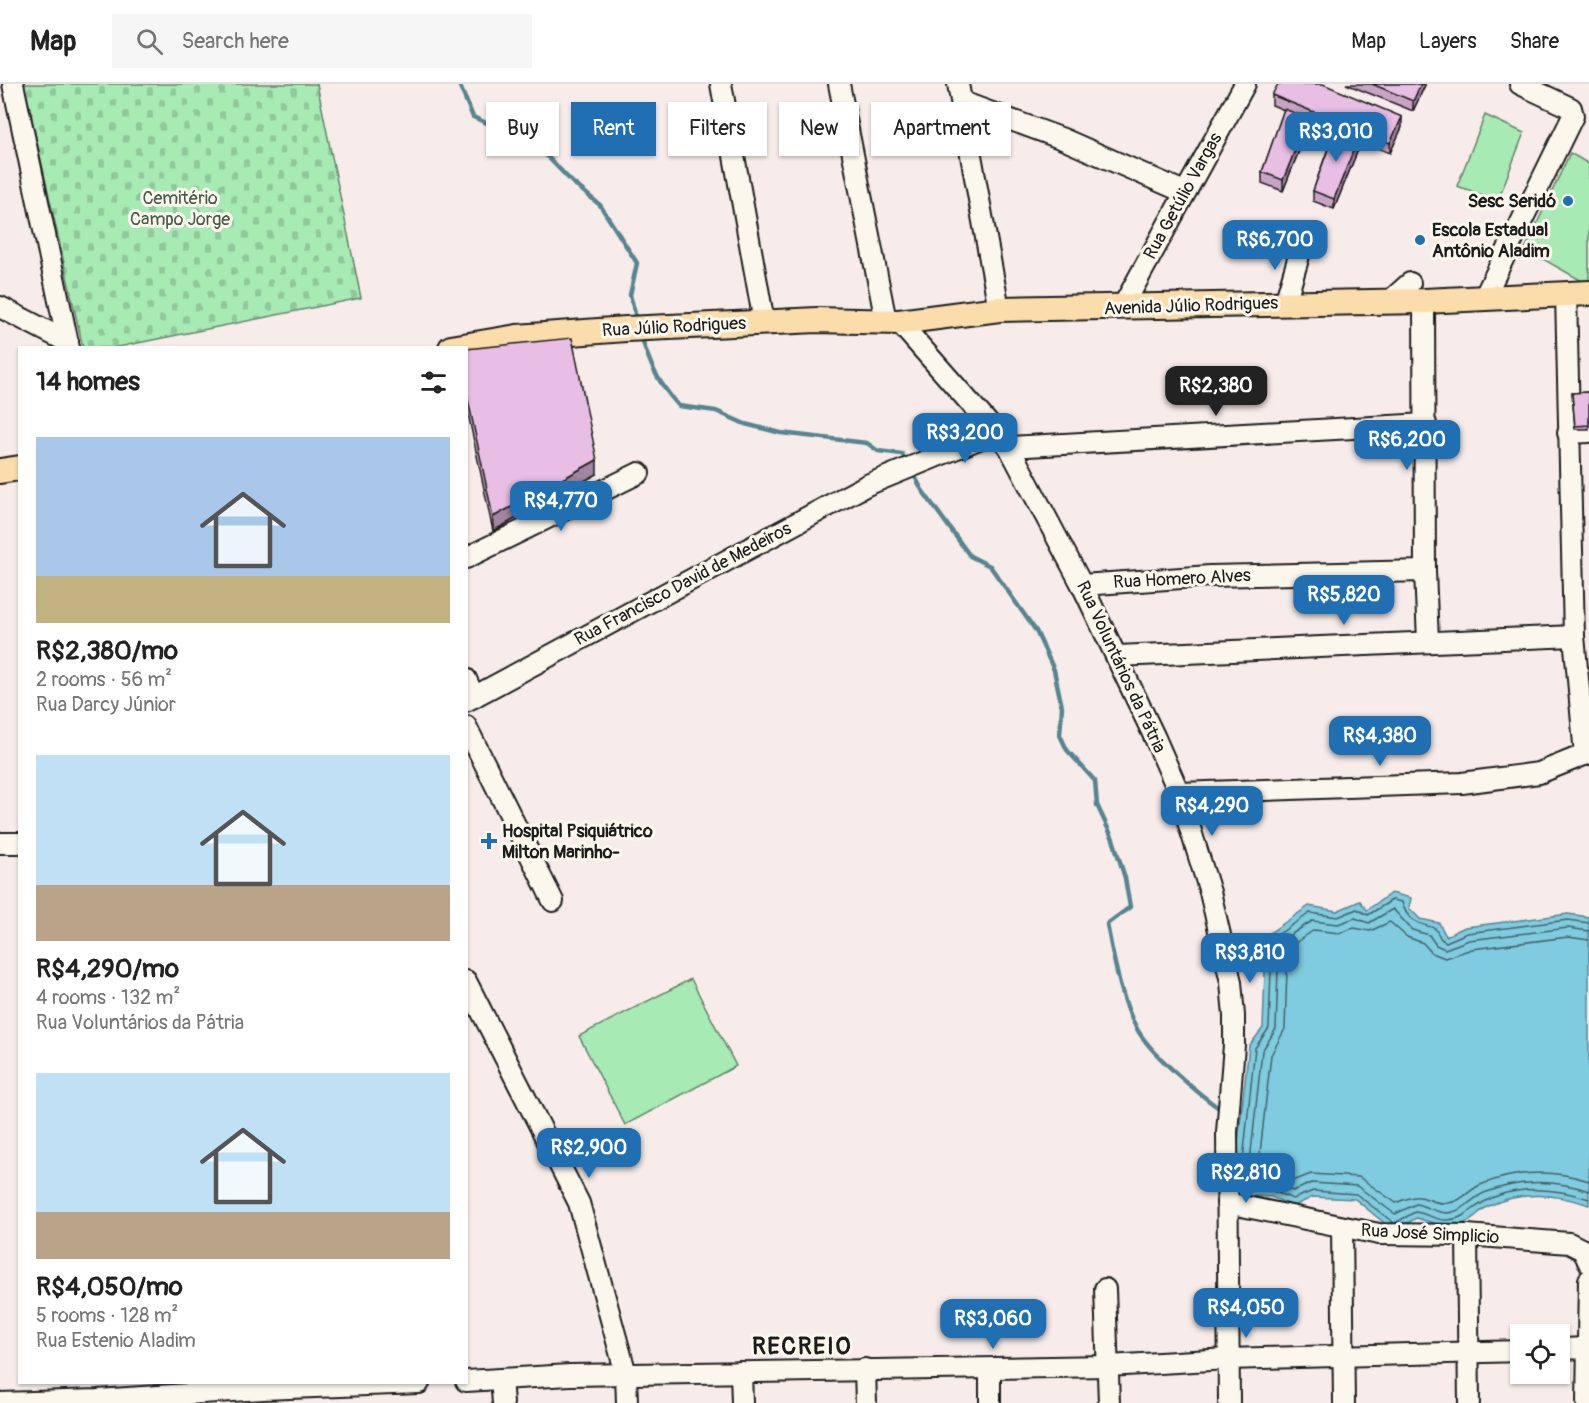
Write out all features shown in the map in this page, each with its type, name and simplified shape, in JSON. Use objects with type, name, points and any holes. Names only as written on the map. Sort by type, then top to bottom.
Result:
[{"type":"main road","name":"Avenida Júlio Rodrigues","points":[[892,321],[999,309],[1122,308],[1391,300],[1417,292],[1484,298]]},
{"type":"main road","points":[[1484,298],[1577,294]]},
{"type":"main road","name":"Rua Júlio Rodrigues","points":[[463,346],[517,337],[626,328],[764,322],[892,321]]},
{"type":"street","points":[[13,84],[68,345]]},
{"type":"street","points":[[721,84],[764,322]]},
{"type":"street","points":[[839,84],[892,321]]},
{"type":"street","points":[[1484,298],[1573,116],[1571,108],[1520,84]]},
{"type":"street","name":"Rua Getúlio Vargas","points":[[1122,308],[1239,86]]},
{"type":"street","points":[[960,93],[1184,192]]},
{"type":"street","points":[[960,93],[999,309]]},
{"type":"street","points":[[1285,303],[1300,249]]},
{"type":"street","points":[[1417,292],[1426,424],[1425,572],[1428,641]]},
{"type":"street","points":[[1179,793],[1462,783],[1539,773],[1587,754],[1574,636],[1568,433],[1577,294]]},
{"type":"street","points":[[0,307],[68,345]]},
{"type":"street","name":"Rua Voluntários da Pátria","points":[[892,321],[1009,447],[1117,656],[1179,793],[1217,920],[1231,982],[1234,1045],[1227,1132],[1226,1275],[1229,1403]]},
{"type":"street","points":[[1009,447],[1426,424]]},
{"type":"street","name":"Rua Francisco David de Medeiros","points":[[469,693],[847,495],[901,470],[996,432]]},
{"type":"street","points":[[1568,433],[1589,432]]},
{"type":"street","points":[[468,557],[639,473]]},
{"type":"street","name":"Rua Homero Alves","points":[[1082,585],[1210,576],[1425,572]]},
{"type":"street","points":[[1117,656],[1574,636]]},
{"type":"street","points":[[468,730],[553,901]]},
{"type":"street","points":[[0,843],[18,843]]},
{"type":"street","points":[[468,985],[579,1203],[626,1374],[627,1403]]},
{"type":"street","name":"Rua José Simplicio","points":[[1227,1203],[1379,1234],[1467,1235],[1569,1243],[1582,1250],[1589,1263]]},
{"type":"street","points":[[1342,1227],[1344,1403]]},
{"type":"street","points":[[1467,1235],[1469,1403]]},
{"type":"street","points":[[1587,1403],[1589,1280]]},
{"type":"street","points":[[1105,1289],[1109,1403]]},
{"type":"street","points":[[1570,1349],[1588,1348]]},
{"type":"street","points":[[468,1381],[626,1374],[1108,1366],[1228,1359],[1510,1351]]},
{"type":"street","points":[[866,1369],[866,1403]]},
{"type":"street","points":[[990,1369],[990,1403]]},
{"type":"street","points":[[741,1372],[742,1403]]},
{"type":"street","points":[[501,1379],[503,1403]]},
{"type":"street","points":[[0,1403],[28,1403],[97,1392],[145,1400],[230,1388],[263,1396],[381,1394],[416,1384]]},
{"type":"green space","name":"Cemitério Campo Jorge","points":[[24,84],[317,84],[361,298],[123,346],[83,346]]},
{"type":"green space","points":[[1485,115],[1524,133],[1498,200],[1457,186]]},
{"type":"green space","name":"Sesc Seridó","points":[[1570,153],[1589,164],[1589,285],[1525,249]]},
{"type":"green space","points":[[691,979],[736,1066],[625,1125],[579,1036]]},
{"type":"water","points":[[1391,893],[1411,898],[1409,908],[1420,919],[1439,923],[1446,936],[1465,927],[1568,914],[1589,917],[1589,1205],[1564,1198],[1526,1196],[1489,1206],[1470,1220],[1457,1225],[1437,1224],[1416,1218],[1394,1231],[1355,1199],[1313,1197],[1294,1206],[1271,1197],[1232,1195],[1249,1046],[1263,1028],[1265,970],[1254,958],[1271,932],[1309,906],[1337,911],[1360,901],[1367,910]]},
{"type":"building","points":[[1278,84],[1323,84],[1402,117],[1390,143],[1272,95]]},
{"type":"building","points":[[1372,84],[1421,84],[1413,101]]},
{"type":"building","points":[[1284,109],[1308,118],[1283,180],[1262,172]]},
{"type":"building","points":[[1336,127],[1359,136],[1334,199],[1313,191]]},
{"type":"building","points":[[572,338],[597,460],[493,517],[468,399],[468,349]]},
{"type":"building","points":[[1589,392],[1589,425],[1575,426],[1572,393]]},
{"type":"waterway","points":[[459,84],[473,117],[516,136],[543,152],[572,182],[600,205],[637,263],[630,295],[637,321]]},
{"type":"waterway","points":[[641,335],[655,373],[679,406],[716,411],[745,424],[781,433],[867,443],[878,451],[902,454],[908,464]]},
{"type":"waterway","points":[[912,471],[922,490],[970,556],[990,566],[1036,631],[1054,670],[1062,707],[1060,735],[1067,750],[1095,781],[1097,805],[1113,839],[1125,878],[1130,907],[1107,924],[1118,977],[1131,1017],[1151,1048],[1201,1095],[1223,1111]]},
{"type":"place","name":"Sesc Seridó","points":[[1568,201]]},
{"type":"place","name":"Escola Estadual Antônio Aladim","points":[[1420,240]]},
{"type":"place","name":"Hospital Psiquiátrico Milton Marinho-","points":[[489,841]]},
{"type":"district","name":"RECREIO","points":[[802,1346]]}]
